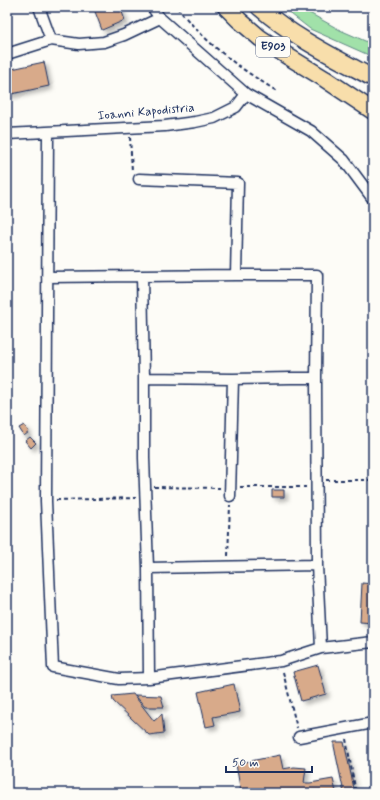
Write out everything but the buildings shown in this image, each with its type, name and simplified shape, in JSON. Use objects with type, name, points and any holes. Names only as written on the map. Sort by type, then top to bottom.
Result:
[{"type":"main road","name":"E903","points":[[226,7],[260,38],[373,111]]},
{"type":"main road","name":"E903","points":[[259,7],[300,38],[373,78]]},
{"type":"main road","points":[[325,79],[373,118]]},
{"type":"street","points":[[39,7],[51,40]]},
{"type":"street","points":[[152,7],[160,18],[246,94],[311,131],[344,160],[373,199]]},
{"type":"street","points":[[7,54],[51,40],[79,44],[104,42],[124,35],[160,18]]},
{"type":"street","name":"Ioanni Kapodistria","points":[[7,134],[164,126],[195,122],[214,118],[236,107],[246,94]]},
{"type":"street","points":[[48,133],[46,501],[53,667],[119,679],[149,678],[281,661],[321,648],[373,642]]},
{"type":"street","points":[[139,179],[238,183],[236,275]]},
{"type":"street","points":[[47,277],[318,275],[316,378],[317,565],[321,648]]},
{"type":"street","points":[[142,276],[149,678]]},
{"type":"street","points":[[144,378],[316,378]]},
{"type":"street","points":[[231,492],[233,379]]},
{"type":"street","points":[[148,568],[317,565]]},
{"type":"street","points":[[299,736],[373,723]]},
{"type":"path","points":[[177,7],[188,21],[227,58],[278,92]]},
{"type":"path","points":[[130,128],[132,172],[139,179]]},
{"type":"path","points":[[46,501],[145,492],[231,492],[317,483],[373,480]]},
{"type":"path","points":[[227,567],[231,492]]},
{"type":"path","points":[[281,661],[299,736]]},
{"type":"path","points":[[344,728],[356,793]]},
{"type":"green space","points":[[282,7],[300,7],[340,30],[372,44],[373,43],[373,57],[310,29]]}]
